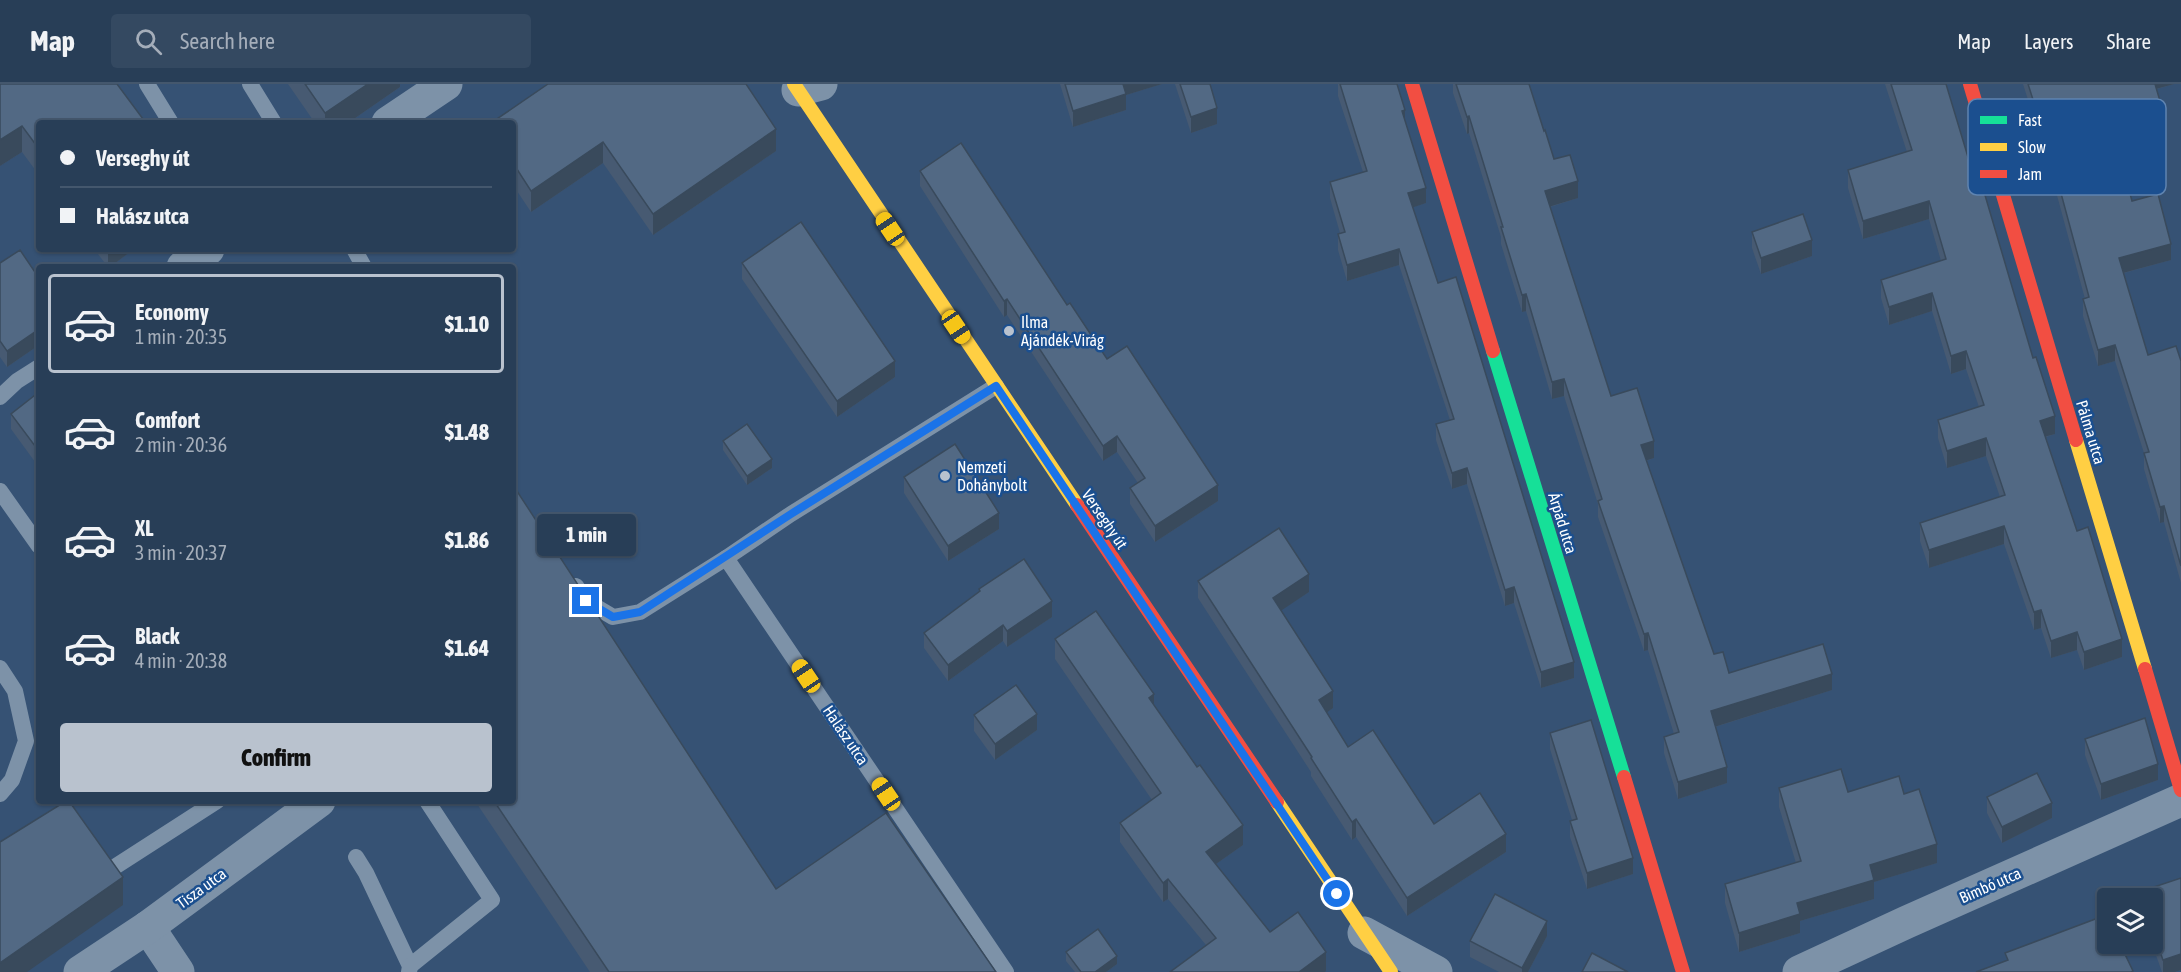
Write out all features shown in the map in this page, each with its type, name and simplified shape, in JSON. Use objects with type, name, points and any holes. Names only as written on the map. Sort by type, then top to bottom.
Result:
[{"type":"street","points":[[392,120],[446,84]]},
{"type":"street","name":"Árpád utca","points":[[1412,84],[1683,972]]},
{"type":"street","name":"Pálma utca","points":[[1970,84],[1974,99]]},
{"type":"street","name":"Verseghy út","points":[[804,86],[996,386],[1390,972]]},
{"type":"street","name":"Pálma utca","points":[[2003,195],[2181,790]]},
{"type":"street","points":[[187,264],[204,252]]},
{"type":"street","name":"Bimbó utca","points":[[1799,972],[1907,921],[2181,800]]},
{"type":"street","name":"Tisza utca","points":[[80,972],[148,927],[315,804]]},
{"type":"street","points":[[148,927],[178,972]]},
{"type":"street","points":[[1364,933],[1436,972]]},
{"type":"lane","points":[[147,84],[169,120]]},
{"type":"lane","points":[[250,84],[272,120]]},
{"type":"lane","points":[[0,397],[17,381],[36,370]]},
{"type":"lane","points":[[566,572],[586,601],[613,617],[640,612],[791,514],[996,386]]},
{"type":"lane","points":[[0,491],[36,542]]},
{"type":"lane","name":"Halász utca","points":[[726,558],[1006,972]]},
{"type":"lane","points":[[0,668],[15,691],[26,741],[12,780],[0,794]]},
{"type":"lane","points":[[113,868],[212,804]]},
{"type":"lane","points":[[356,857],[366,873],[410,969],[492,900],[429,804]]},
{"type":"building","points":[[0,84],[117,84],[144,120],[36,120],[36,145],[22,126],[0,140]]},
{"type":"building","points":[[305,84],[368,84],[325,113]]},
{"type":"building","points":[[548,84],[746,84],[776,129],[653,214],[603,142],[531,191],[516,168],[516,120],[495,120]]},
{"type":"building","points":[[1065,84],[1123,84],[1126,94],[1073,111]]},
{"type":"building","points":[[1180,84],[1210,84],[1217,108],[1191,117]]},
{"type":"building","points":[[1340,84],[1397,84],[1405,110],[1402,111],[1426,188],[1408,193],[1438,283],[1456,277],[1574,662],[1541,672],[1514,587],[1505,590],[1467,468],[1452,473],[1436,424],[1454,419],[1399,249],[1347,265],[1338,234],[1345,232],[1330,182],[1367,171]]},
{"type":"building","points":[[1456,84],[1529,84],[1554,159],[1570,155],[1578,181],[1545,191],[1611,396],[1637,388],[1654,441],[1641,445],[1714,654],[1723,652],[1729,673],[1823,644],[1832,674],[1711,711],[1727,767],[1678,782],[1664,737],[1679,732],[1648,633],[1644,634],[1598,501],[1602,499],[1564,379],[1552,382],[1526,294],[1522,295],[1469,116],[1467,117]]},
{"type":"building","points":[[1891,84],[1946,84],[1968,157],[1968,195],[1985,195],[2033,358],[2036,357],[2055,416],[2040,421],[2077,531],[2088,527],[2122,639],[2084,652],[2077,632],[2051,641],[2041,610],[2034,612],[2004,526],[1929,550],[1920,523],[2005,495],[1986,438],[1947,451],[1938,420],[1984,405],[1966,351],[1951,356],[1932,293],[1889,307],[1881,280],[1946,259],[1929,201],[1863,221],[1848,170],[1912,150]]},
{"type":"building","points":[[2028,84],[2155,84],[2159,99],[2033,99]]},
{"type":"building","points":[[961,143],[1067,305],[1070,303],[1107,359],[1127,346],[1218,485],[1155,526],[1130,488],[1145,478],[1117,436],[1103,446],[1007,299],[1004,301],[920,171]]},
{"type":"building","points":[[2061,195],[2130,195],[2132,201],[2158,195],[2171,244],[2119,258],[2148,355],[2176,346],[2181,361],[2181,566],[2164,506],[2160,507],[2144,453],[2149,452],[2115,345],[2098,350],[2083,299],[2089,297]]},
{"type":"building","points":[[1803,214],[1812,240],[1761,258],[1752,232]]},
{"type":"building","points":[[801,222],[895,361],[837,401],[742,263]]},
{"type":"building","points":[[20,250],[36,274],[36,331],[7,351],[0,341],[0,263]]},
{"type":"building","points":[[36,394],[36,447],[11,414]]},
{"type":"building","points":[[747,424],[772,459],[747,476],[723,441]]},
{"type":"building","points":[[955,444],[999,513],[948,546],[904,477]]},
{"type":"building","points":[[516,490],[776,889],[886,813],[996,972],[609,972],[496,804],[516,804]]},
{"type":"building","points":[[1279,528],[1309,574],[1273,598],[1333,691],[1319,700],[1348,747],[1373,730],[1434,824],[1480,793],[1506,834],[1407,898],[1356,819],[1352,822],[1198,581]]},
{"type":"building","points":[[1024,559],[1052,601],[1007,631],[1003,625],[948,665],[924,633],[980,591],[979,589]]},
{"type":"building","points":[[1096,611],[1154,694],[1149,698],[1197,767],[1200,765],[1243,825],[1206,852],[1270,932],[1298,912],[1326,952],[1299,972],[1170,972],[1216,938],[1168,879],[1163,883],[1120,823],[1161,793],[1055,639]]},
{"type":"building","points":[[1016,685],[1037,714],[995,744],[974,715]]},
{"type":"building","points":[[2145,718],[2158,764],[2101,784],[2085,739]]},
{"type":"building","points":[[1591,720],[1633,858],[1587,873],[1570,821],[1577,819],[1550,733]]},
{"type":"building","points":[[1841,769],[1848,792],[1899,776],[1904,794],[1919,789],[1937,844],[1870,865],[1874,880],[1797,903],[1800,914],[1739,933],[1725,884],[1801,861],[1779,788]]},
{"type":"building","points":[[2037,773],[2052,803],[2002,827],[1987,797]]},
{"type":"building","points":[[61,804],[71,804],[123,877],[0,963],[0,842]]},
{"type":"building","points":[[2181,878],[2181,954],[2163,960],[2161,954],[2163,954],[2163,888],[2151,888]]},
{"type":"building","points":[[1495,894],[1547,921],[1522,968],[1470,941]]},
{"type":"building","points":[[2097,918],[2097,954],[2125,954],[2133,971],[1976,972],[2008,960],[2005,953]]},
{"type":"building","points":[[1098,929],[1117,956],[1095,972],[1081,972],[1066,952]]},
{"type":"building","points":[[1592,953],[1628,972],[1582,972]]},
{"type":"traffic: fast","points":[[1493,351],[1624,777]]},
{"type":"traffic: slow","points":[[794,84],[1077,505]]},
{"type":"traffic: slow","points":[[2076,440],[2145,669]]},
{"type":"traffic: slow","points":[[1277,802],[1391,972]]},
{"type":"traffic: jam","points":[[1412,84],[1493,351]]},
{"type":"traffic: jam","points":[[1970,84],[1974,99]]},
{"type":"traffic: jam","points":[[2003,195],[2076,440]]},
{"type":"traffic: jam","points":[[1077,505],[1277,802]]},
{"type":"traffic: jam","points":[[2145,669],[2181,790]]},
{"type":"traffic: jam","points":[[1624,777],[1683,972]]},
{"type":"place","name":"Ilma Ajándék-Virág","points":[[1009,331]]},
{"type":"place","name":"Nemzeti Dohánybolt","points":[[945,476]]},
{"type":"route","points":[[586,601],[613,617],[640,612],[791,514],[996,386],[1337,894]]}]
